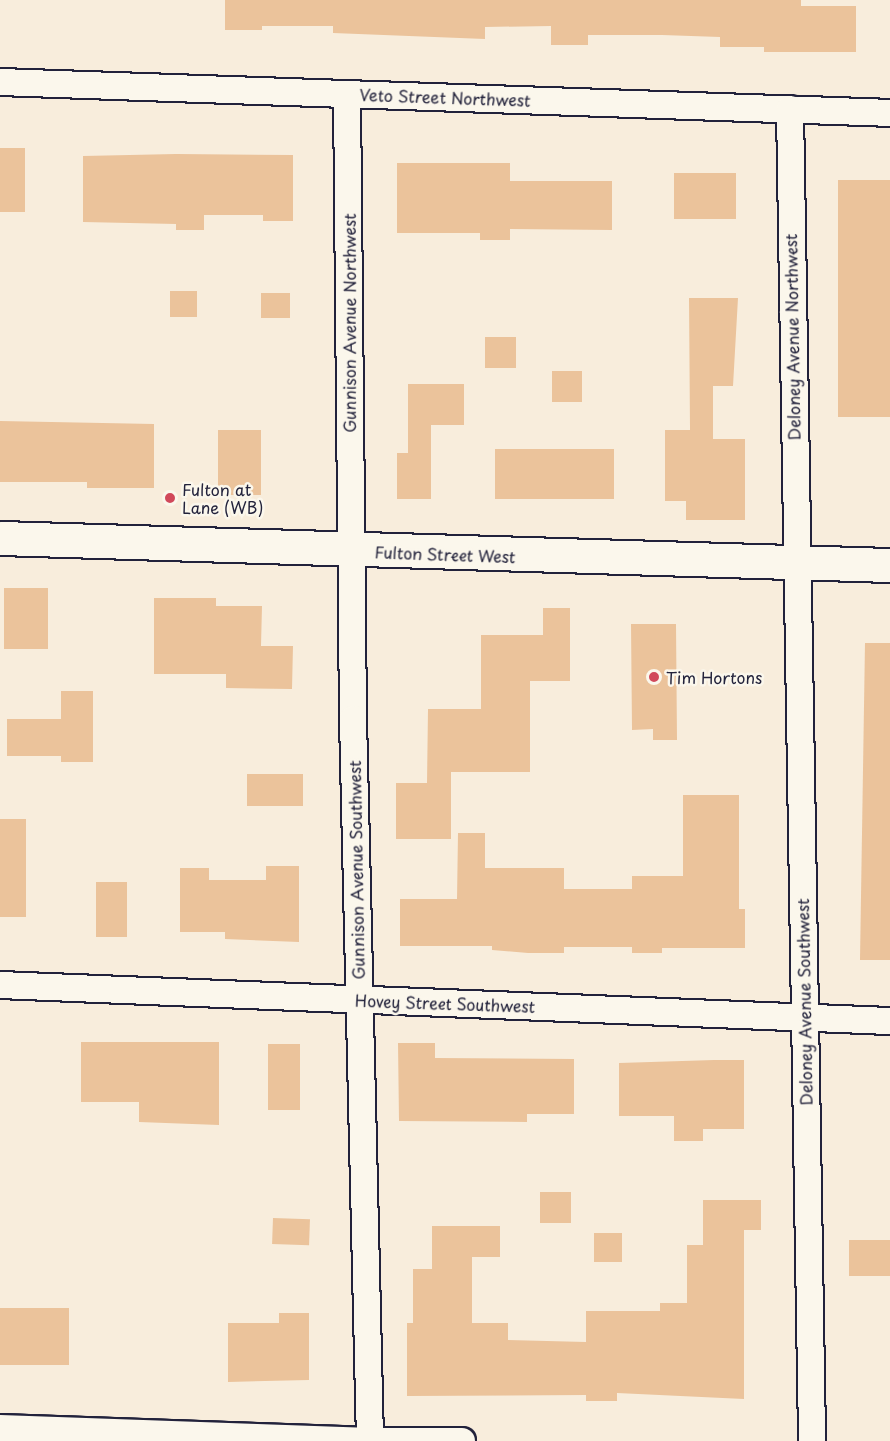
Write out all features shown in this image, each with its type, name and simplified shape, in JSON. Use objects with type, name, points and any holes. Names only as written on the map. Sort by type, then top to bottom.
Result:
[{"type":"main road","name":"Fulton Street West","points":[[0,538],[350,551],[890,566]]},
{"type":"street","name":"Veto Street Northwest","points":[[0,82],[890,113]]},
{"type":"street","name":"Gunnison Avenue Northwest","points":[[347,94],[350,551]]},
{"type":"street","name":"Deloney Avenue Northwest","points":[[790,109],[795,564]]},
{"type":"street","name":"Gunnison Avenue Southwest","points":[[350,551],[358,1000],[371,1441]]},
{"type":"street","name":"Deloney Avenue Southwest","points":[[795,564],[812,1441]]},
{"type":"street","name":"Hovey Street Southwest","points":[[0,985],[890,1021]]},
{"type":"street","points":[[0,1428],[364,1441]]},
{"type":"street","points":[[371,1441],[462,1441]]},
{"type":"building","points":[[225,0],[801,0],[801,6],[856,6],[856,52],[764,52],[764,47],[720,47],[720,37],[662,35],[588,35],[588,45],[551,45],[551,26],[485,27],[485,39],[333,33],[333,26],[262,26],[262,30],[225,30]]},
{"type":"building","points":[[0,148],[25,148],[25,212],[0,212]]},
{"type":"building","points":[[293,155],[293,221],[263,221],[263,215],[204,215],[204,230],[176,230],[176,224],[83,222],[83,156]]},
{"type":"building","points":[[397,163],[510,163],[510,181],[612,181],[612,230],[510,229],[510,240],[480,240],[480,233],[397,233]]},
{"type":"building","points":[[674,173],[736,173],[736,219],[674,219]]},
{"type":"building","points":[[838,180],[890,180],[890,417],[838,417]]},
{"type":"building","points":[[170,291],[197,291],[197,317],[170,317]]},
{"type":"building","points":[[261,293],[290,293],[290,318],[261,318]]},
{"type":"building","points":[[689,298],[738,298],[733,386],[713,386],[713,439],[745,439],[745,520],[686,520],[686,501],[665,501],[665,430],[690,430]]},
{"type":"building","points":[[485,337],[516,337],[516,368],[485,368]]},
{"type":"building","points":[[552,371],[582,371],[582,402],[552,402]]},
{"type":"building","points":[[408,384],[464,384],[464,425],[431,425],[431,499],[397,499],[397,453],[408,453]]},
{"type":"building","points":[[0,421],[154,424],[154,488],[87,488],[87,482],[0,482]]},
{"type":"building","points":[[218,430],[261,430],[261,495],[218,495]]},
{"type":"building","points":[[495,449],[614,449],[614,499],[495,499]]},
{"type":"building","points":[[4,588],[48,588],[48,649],[4,649]]},
{"type":"building","points":[[154,598],[216,598],[216,606],[262,606],[261,646],[293,646],[292,689],[226,688],[226,674],[154,674]]},
{"type":"building","points":[[543,608],[570,608],[570,681],[530,681],[530,772],[451,772],[451,839],[396,839],[396,783],[427,783],[428,709],[481,709],[481,635],[543,635]]},
{"type":"building","name":"Tim Hortons","points":[[631,624],[676,624],[677,740],[653,740],[653,729],[632,730]]},
{"type":"building","points":[[865,643],[890,643],[890,960],[860,960]]},
{"type":"building","points":[[61,691],[93,691],[93,762],[61,762],[61,756],[7,756],[7,719],[61,719]]},
{"type":"building","points":[[247,774],[303,774],[303,806],[247,806]]},
{"type":"building","points":[[683,795],[739,795],[739,909],[745,909],[745,948],[662,948],[662,953],[632,953],[632,947],[564,947],[564,953],[528,953],[492,950],[492,946],[400,946],[400,899],[457,899],[458,833],[485,833],[485,868],[564,868],[564,889],[632,889],[632,876],[683,876]]},
{"type":"building","points":[[0,819],[26,819],[26,917],[0,917]]},
{"type":"building","points":[[266,866],[299,866],[299,942],[225,939],[225,932],[180,932],[180,868],[209,868],[209,880],[266,880]]},
{"type":"building","points":[[96,882],[127,882],[127,937],[96,937]]},
{"type":"building","points":[[81,1042],[219,1042],[219,1125],[139,1122],[139,1102],[81,1102]]},
{"type":"building","points":[[398,1043],[435,1043],[435,1058],[574,1059],[574,1114],[527,1114],[527,1122],[399,1121]]},
{"type":"building","points":[[268,1044],[300,1044],[300,1110],[268,1110]]},
{"type":"building","points":[[744,1060],[744,1129],[703,1129],[703,1141],[674,1141],[674,1116],[619,1116],[619,1063]]},
{"type":"building","points":[[540,1192],[571,1192],[571,1223],[540,1223]]},
{"type":"building","points":[[703,1200],[761,1200],[761,1230],[744,1230],[744,1399],[617,1393],[617,1401],[586,1401],[586,1395],[407,1396],[407,1323],[413,1323],[413,1269],[432,1269],[432,1226],[500,1226],[500,1257],[472,1257],[472,1323],[508,1323],[508,1340],[586,1342],[586,1311],[660,1311],[660,1303],[687,1303],[687,1245],[703,1245]]},
{"type":"building","points":[[273,1218],[310,1219],[309,1245],[272,1244]]},
{"type":"building","points":[[594,1233],[622,1233],[622,1262],[594,1262]]},
{"type":"building","points":[[849,1240],[890,1240],[890,1276],[849,1276]]},
{"type":"building","points":[[0,1308],[69,1308],[69,1365],[0,1365]]},
{"type":"building","points":[[279,1313],[309,1313],[309,1380],[228,1382],[228,1323],[279,1323]]},
{"type":"place","name":"Fulton at Lane (WB)","points":[[170,498]]},
{"type":"place","name":"Tim Hortons","points":[[654,677]]}]
